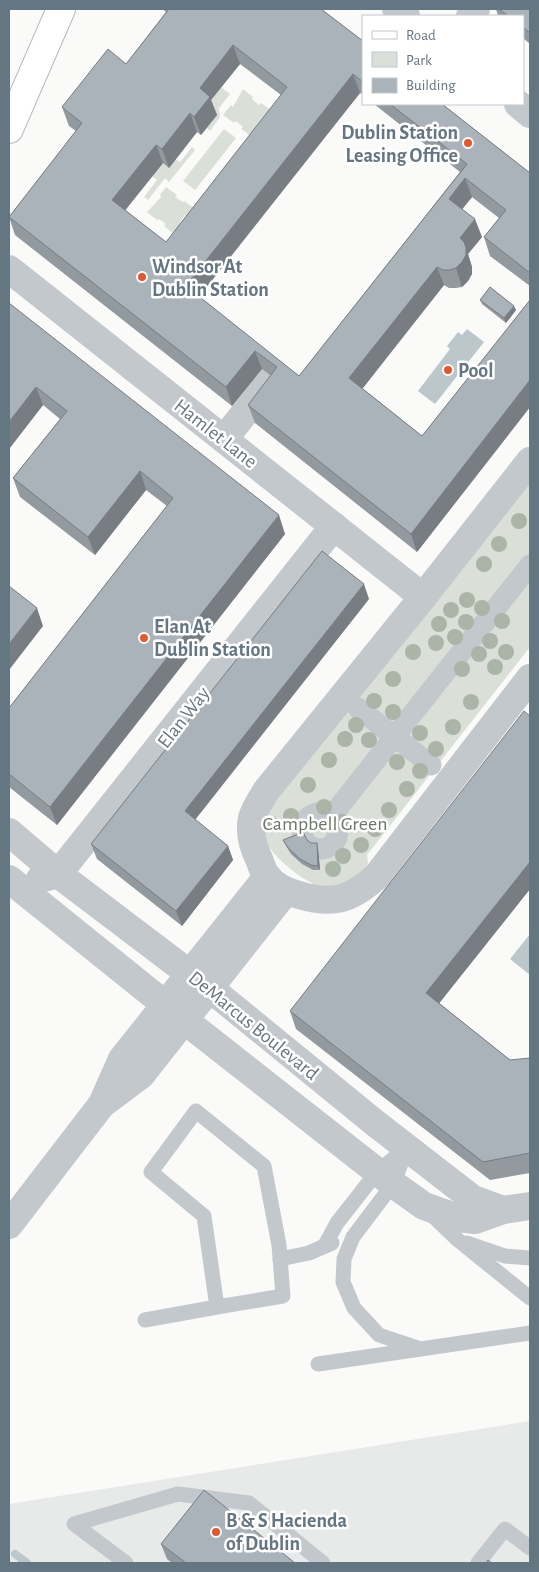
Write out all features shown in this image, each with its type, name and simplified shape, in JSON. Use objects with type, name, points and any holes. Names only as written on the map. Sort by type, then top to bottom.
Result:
[{"type":"main road","points":[[9,129],[61,9]]},
{"type":"street","points":[[519,105],[530,114]]},
{"type":"street","name":"Hamlet Lane","points":[[9,269],[423,597]]},
{"type":"street","points":[[224,439],[273,378]]},
{"type":"street","points":[[529,680],[376,877],[365,887],[334,900],[318,900],[276,884],[254,849],[251,835],[252,819],[257,806],[278,776],[423,597],[530,460]]},
{"type":"street","name":"Elan Way","points":[[58,874],[334,526]]},
{"type":"street","points":[[332,817],[530,566]]},
{"type":"street","points":[[358,708],[431,766]]},
{"type":"street","name":"DeMarcus Boulevard","points":[[9,832],[58,874],[200,982],[406,1148],[473,1199],[503,1210]]},
{"type":"street","points":[[13,882],[58,874]]},
{"type":"street","name":"DeMarcus Boulevard","points":[[13,882],[175,1013],[385,1178],[424,1206],[458,1218],[475,1220],[503,1210],[530,1206]]},
{"type":"street","points":[[9,1225],[102,1104],[122,1059],[175,1013],[276,884]]},
{"type":"lane","points":[[145,1320],[284,1296],[280,1260],[264,1166],[196,1111],[151,1172],[204,1216],[217,1307]]},
{"type":"lane","points":[[406,1148],[385,1178],[353,1236],[344,1259],[343,1282],[354,1308],[378,1335],[421,1349]]},
{"type":"lane","points":[[324,1245],[337,1224],[385,1178]]},
{"type":"lane","points":[[424,1206],[458,1240],[530,1298]]},
{"type":"lane","points":[[280,1260],[309,1253],[324,1245],[353,1236]]},
{"type":"lane","points":[[458,1240],[505,1256],[530,1258]]},
{"type":"lane","points":[[318,1364],[530,1333]]},
{"type":"lane","points":[[126,1563],[74,1524],[178,1494],[249,1503],[323,1563]]},
{"type":"lane","points":[[478,1563],[505,1528],[530,1548]]},
{"type":"shaded area","name":"Pool","points":[[467,329],[484,342],[435,404],[418,391],[450,349],[447,346],[458,332],[462,335]]},
{"type":"shaded area","points":[[530,934],[530,975],[510,959]]},
{"type":"shaded area","points":[[530,1421],[530,1563],[9,1563],[9,1504]]},
{"type":"green space","points":[[221,87],[230,94],[219,108],[220,117],[210,131],[207,128],[217,115],[206,107]]},
{"type":"green space","points":[[243,89],[259,105],[261,103],[271,110],[264,119],[262,118],[251,136],[241,129],[243,127],[236,121],[234,123],[223,115],[231,105],[233,107]]},
{"type":"green space","points":[[224,129],[236,138],[195,190],[183,181]]},
{"type":"green space","points":[[192,147],[195,150],[169,182],[165,178],[148,200],[144,197],[157,180],[152,176],[163,163],[169,167],[175,159],[180,162]]},
{"type":"green space","points":[[166,187],[177,195],[175,197],[194,208],[187,217],[185,215],[180,222],[182,224],[174,234],[164,226],[166,224],[147,212],[161,197],[160,195]]},
{"type":"green space","name":"Campbell Green","points":[[530,482],[530,647],[367,855],[367,867],[362,876],[354,881],[331,888],[320,887],[311,883],[292,870],[269,847],[264,833],[264,810]]},
{"type":"building","name":"Windsor At Dublin Station","points":[[169,9],[321,9],[362,40],[362,81],[353,74],[186,286],[299,376],[467,164],[391,105],[443,105],[530,173],[530,273],[484,237],[506,210],[465,178],[449,199],[475,219],[460,238],[466,248],[466,255],[462,262],[456,268],[450,270],[443,270],[437,267],[349,378],[422,436],[530,300],[530,380],[411,534],[248,405],[277,367],[255,351],[226,387],[9,217],[82,123],[62,107],[108,49],[126,64]],"holes":[[[233,45],[287,87],[166,242],[112,200],[156,145],[162,149],[190,113],[194,117],[210,97],[200,88]]]},
{"type":"building","points":[[499,9],[530,9],[530,33],[524,28],[524,15],[507,15]]},
{"type":"building","points":[[490,287],[514,306],[504,318],[480,300]]},
{"type":"building","name":"Elan At Dublin Station","points":[[9,303],[279,515],[50,807],[9,774],[9,708],[173,498],[140,471],[88,537],[13,478],[67,411],[36,387],[9,422]]},
{"type":"building","points":[[322,551],[364,584],[185,811],[228,846],[176,911],[91,844]]},
{"type":"building","points":[[9,586],[37,608],[9,644]]},
{"type":"building","points":[[524,711],[530,716],[530,862],[426,993],[510,1060],[530,1058],[530,1153],[483,1162],[290,1011]]},
{"type":"building","points":[[303,832],[307,840],[311,843],[317,843],[318,866],[311,865],[300,859],[289,849],[283,840]]},
{"type":"building","name":"B & S Hacienda of Dublin","points":[[204,1490],[295,1563],[186,1563],[161,1544]]},
{"type":"waterway","points":[[15,1554],[27,1563]]},
{"type":"place","name":"Dublin Station Leasing Office","points":[[468,143]]},
{"type":"place","name":"Windsor At Dublin Station","points":[[142,277]]},
{"type":"place","name":"Pool","points":[[448,370]]},
{"type":"place","name":"Elan At Dublin Station","points":[[144,638]]},
{"type":"place","name":"B & S Hacienda of Dublin","points":[[216,1532]]}]
